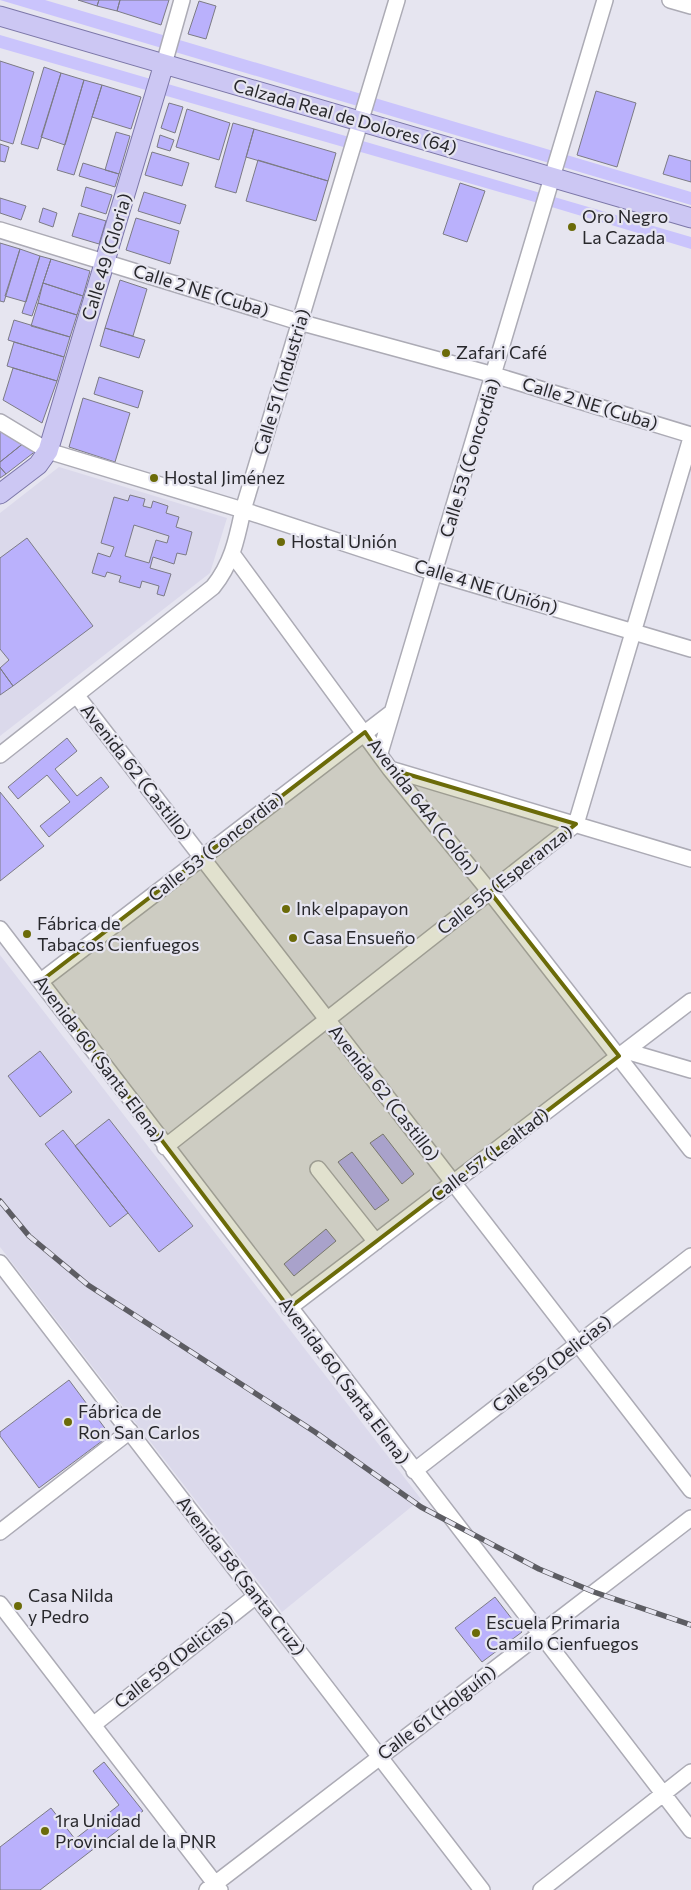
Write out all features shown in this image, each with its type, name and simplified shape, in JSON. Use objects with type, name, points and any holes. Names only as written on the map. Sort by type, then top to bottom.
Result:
[{"type":"main road","name":"Calzada Real de Dolores (64)","points":[[0,16],[691,218]]},
{"type":"main road","name":"Calle 49 (Gloria)","points":[[0,494],[38,466],[48,451],[164,64]]},
{"type":"street","name":"Calle 49 (Gloria)","points":[[164,64],[182,0]]},
{"type":"street","name":"Calle 51 (Industria)","points":[[0,755],[213,587],[222,576],[232,555],[243,510],[397,0]]},
{"type":"street","name":"Calle 53 (Concordia)","points":[[380,753],[605,0]]},
{"type":"street","points":[[670,0],[691,6]]},
{"type":"street","name":"Calle 2 NE (Cuba)","points":[[0,230],[106,261],[299,322],[494,375],[691,436]]},
{"type":"street","name":"Calle 4 NE (Unión)","points":[[0,422],[48,451],[243,510],[435,573],[691,649]]},
{"type":"street","name":"Calle 55 (Esperanza)","points":[[165,1147],[576,824],[635,632],[691,436]]},
{"type":"street","name":"Avenida 64A (Colón)","points":[[232,555],[365,732],[390,769],[622,1053],[691,1150]]},
{"type":"street","name":"Avenida 62 (Castillo)","points":[[77,696],[691,1490]]},
{"type":"street","name":"Calle 53 (Concordia)","points":[[41,981],[391,713]]},
{"type":"street","points":[[390,769],[691,859]]},
{"type":"street","name":"Avenida 60 (Santa Elena)","points":[[0,930],[41,981],[288,1308],[691,1830]]},
{"type":"street","name":"Calle 57 (Lealtad)","points":[[288,1308],[691,1001]]},
{"type":"street","points":[[622,1053],[691,1070]]},
{"type":"street","points":[[318,1169],[376,1242]]},
{"type":"street","name":"Calle 59 (Delicias)","points":[[414,1472],[691,1256]]},
{"type":"street","name":"Avenida 58 (Santa Cruz)","points":[[3,1272],[130,1431],[482,1890]]},
{"type":"street","points":[[0,1532],[130,1431]]},
{"type":"street","name":"Calle 61 (Holguín)","points":[[214,1888],[380,1757],[691,1518]]},
{"type":"street","name":"Calle 59 (Delicias)","points":[[93,1725],[256,1596]]},
{"type":"street","points":[[0,1604],[214,1888]]},
{"type":"street","points":[[541,1890],[691,1772]]},
{"type":"highlighted area","points":[[365,732],[390,769],[576,824],[490,892],[619,1056],[289,1308],[41,981]]},
{"type":"shaded area","points":[[0,0],[45,0],[691,192],[691,205]]},
{"type":"shaded area","points":[[0,35],[691,237],[691,249],[0,48]]},
{"type":"shaded area","points":[[59,467],[227,518],[210,573],[0,736],[0,513]]},
{"type":"shaded area","points":[[0,955],[421,1499],[282,1612],[0,1247]]},
{"type":"building","points":[[78,0],[99,0],[97,6]]},
{"type":"building","points":[[99,0],[120,0],[117,11],[97,6]]},
{"type":"building","points":[[120,0],[169,0],[161,25],[117,11]]},
{"type":"building","points":[[199,1],[216,6],[206,39],[188,34]]},
{"type":"building","points":[[0,61],[34,72],[13,144],[0,140]]},
{"type":"building","points":[[44,67],[61,73],[38,149],[21,144]]},
{"type":"building","points":[[61,73],[84,80],[65,145],[41,137]]},
{"type":"building","points":[[84,80],[102,85],[74,175],[57,170]]},
{"type":"building","points":[[102,85],[141,97],[131,129],[92,117]]},
{"type":"building","points":[[596,91],[636,103],[617,167],[577,155]]},
{"type":"building","points":[[169,103],[183,107],[175,133],[161,128]]},
{"type":"building","points":[[187,109],[230,123],[219,160],[176,147]]},
{"type":"building","points":[[233,123],[254,129],[236,193],[215,187]]},
{"type":"building","points":[[254,129],[336,153],[328,181],[246,157]]},
{"type":"building","points":[[116,132],[130,136],[119,174],[105,170]]},
{"type":"building","points":[[160,135],[174,140],[170,151],[157,147]]},
{"type":"building","points":[[0,144],[9,147],[5,162],[0,161]]},
{"type":"building","points":[[152,152],[189,163],[182,186],[145,175]]},
{"type":"building","points":[[669,155],[691,161],[691,182],[663,174]]},
{"type":"building","points":[[258,160],[328,181],[316,221],[246,201]]},
{"type":"building","points":[[83,163],[119,174],[115,187],[79,176]]},
{"type":"building","points":[[460,183],[485,191],[467,242],[443,234]]},
{"type":"building","points":[[86,187],[112,195],[106,214],[81,206]]},
{"type":"building","points":[[144,192],[186,205],[180,224],[138,211]]},
{"type":"building","points":[[0,198],[26,206],[21,220],[0,213]]},
{"type":"building","points":[[43,208],[57,213],[53,227],[39,222]]},
{"type":"building","points":[[79,213],[106,221],[99,244],[72,236]]},
{"type":"building","points":[[136,218],[179,231],[170,264],[126,250]]},
{"type":"building","points":[[0,243],[20,249],[4,302],[0,301]]},
{"type":"building","points":[[20,249],[40,256],[26,302],[5,296]]},
{"type":"building","points":[[40,256],[51,259],[32,316],[22,313]]},
{"type":"building","points":[[51,259],[90,271],[83,296],[43,283]]},
{"type":"building","points":[[120,280],[147,289],[133,336],[105,328]]},
{"type":"building","points":[[43,283],[83,296],[77,315],[38,303]]},
{"type":"building","points":[[38,303],[77,315],[70,337],[31,326]]},
{"type":"building","points":[[14,320],[70,337],[64,357],[8,340]]},
{"type":"building","points":[[105,328],[145,340],[139,358],[100,346]]},
{"type":"building","points":[[14,342],[64,357],[57,381],[7,366]]},
{"type":"building","points":[[13,368],[57,381],[42,423],[3,400]]},
{"type":"building","points":[[99,377],[143,391],[138,408],[94,394]]},
{"type":"building","points":[[83,398],[130,413],[115,462],[69,447]]},
{"type":"building","points":[[0,427],[25,442],[0,462]]},
{"type":"building","points":[[25,442],[37,450],[6,474],[0,467],[0,462]]},
{"type":"building","points":[[0,467],[6,474],[0,478]]},
{"type":"building","points":[[130,495],[145,499],[143,506],[151,508],[153,501],[168,506],[166,513],[179,517],[176,527],[192,532],[186,555],[177,553],[174,564],[153,557],[150,568],[171,574],[164,596],[157,594],[159,586],[142,581],[140,588],[119,582],[121,576],[107,572],[105,577],[92,573],[98,553],[110,557],[114,547],[101,543],[114,497],[128,501]],"holes":[[[134,525],[169,536],[167,543],[156,540],[149,563],[125,556]]]},
{"type":"building","points":[[27,538],[93,626],[13,686],[0,668],[9,660],[0,649],[0,558]]},
{"type":"building","points":[[0,668],[13,686],[0,695]]},
{"type":"building","points":[[67,738],[77,751],[55,769],[77,796],[101,777],[109,787],[49,837],[40,826],[70,802],[47,775],[18,799],[8,787]]},
{"type":"building","points":[[0,792],[44,846],[0,881]]},
{"type":"building","points":[[40,1051],[72,1092],[40,1117],[8,1076]]},
{"type":"building","points":[[109,1119],[193,1226],[159,1252],[75,1146]]},
{"type":"building","points":[[63,1130],[128,1213],[110,1227],[45,1144]]},
{"type":"building","points":[[383,1134],[414,1174],[402,1184],[370,1143]]},
{"type":"building","points":[[352,1152],[389,1200],[375,1210],[338,1162]]},
{"type":"building","points":[[326,1229],[336,1241],[294,1276],[284,1264]]},
{"type":"building","points":[[69,1380],[110,1435],[39,1488],[0,1436],[0,1432]]},
{"type":"building","points":[[495,1597],[522,1632],[482,1662],[455,1628]]},
{"type":"building","name":"1ra Unidad Provincial de la PNR","points":[[104,1762],[143,1811],[40,1890],[0,1890],[0,1847],[51,1808],[75,1839],[119,1805],[93,1771]]},
{"type":"railway","points":[[0,1201],[29,1236],[88,1285],[315,1432],[421,1507],[539,1569],[594,1592],[691,1625]]},
{"type":"place","name":"Oro Negro La Cazada","points":[[572,227]]},
{"type":"place","name":"Zafari Café","points":[[446,353]]},
{"type":"place","name":"Hostal Jiménez","points":[[154,478]]},
{"type":"place","name":"Hostal Unión","points":[[281,542]]},
{"type":"place","name":"Ink elpapayon","points":[[286,909]]},
{"type":"place","name":"Fábrica de Tabacos Cienfuegos","points":[[27,934]]},
{"type":"place","name":"Casa Ensueño","points":[[293,938]]},
{"type":"place","name":"Fábrica de Ron San Carlos","points":[[68,1422]]},
{"type":"place","name":"Casa Nilda y Pedro","points":[[18,1606]]},
{"type":"place","name":"Escuela Primaria Camilo Cienfuegos","points":[[476,1633]]},
{"type":"place","name":"1ra Unidad Provincial de la PNR","points":[[45,1831]]}]
